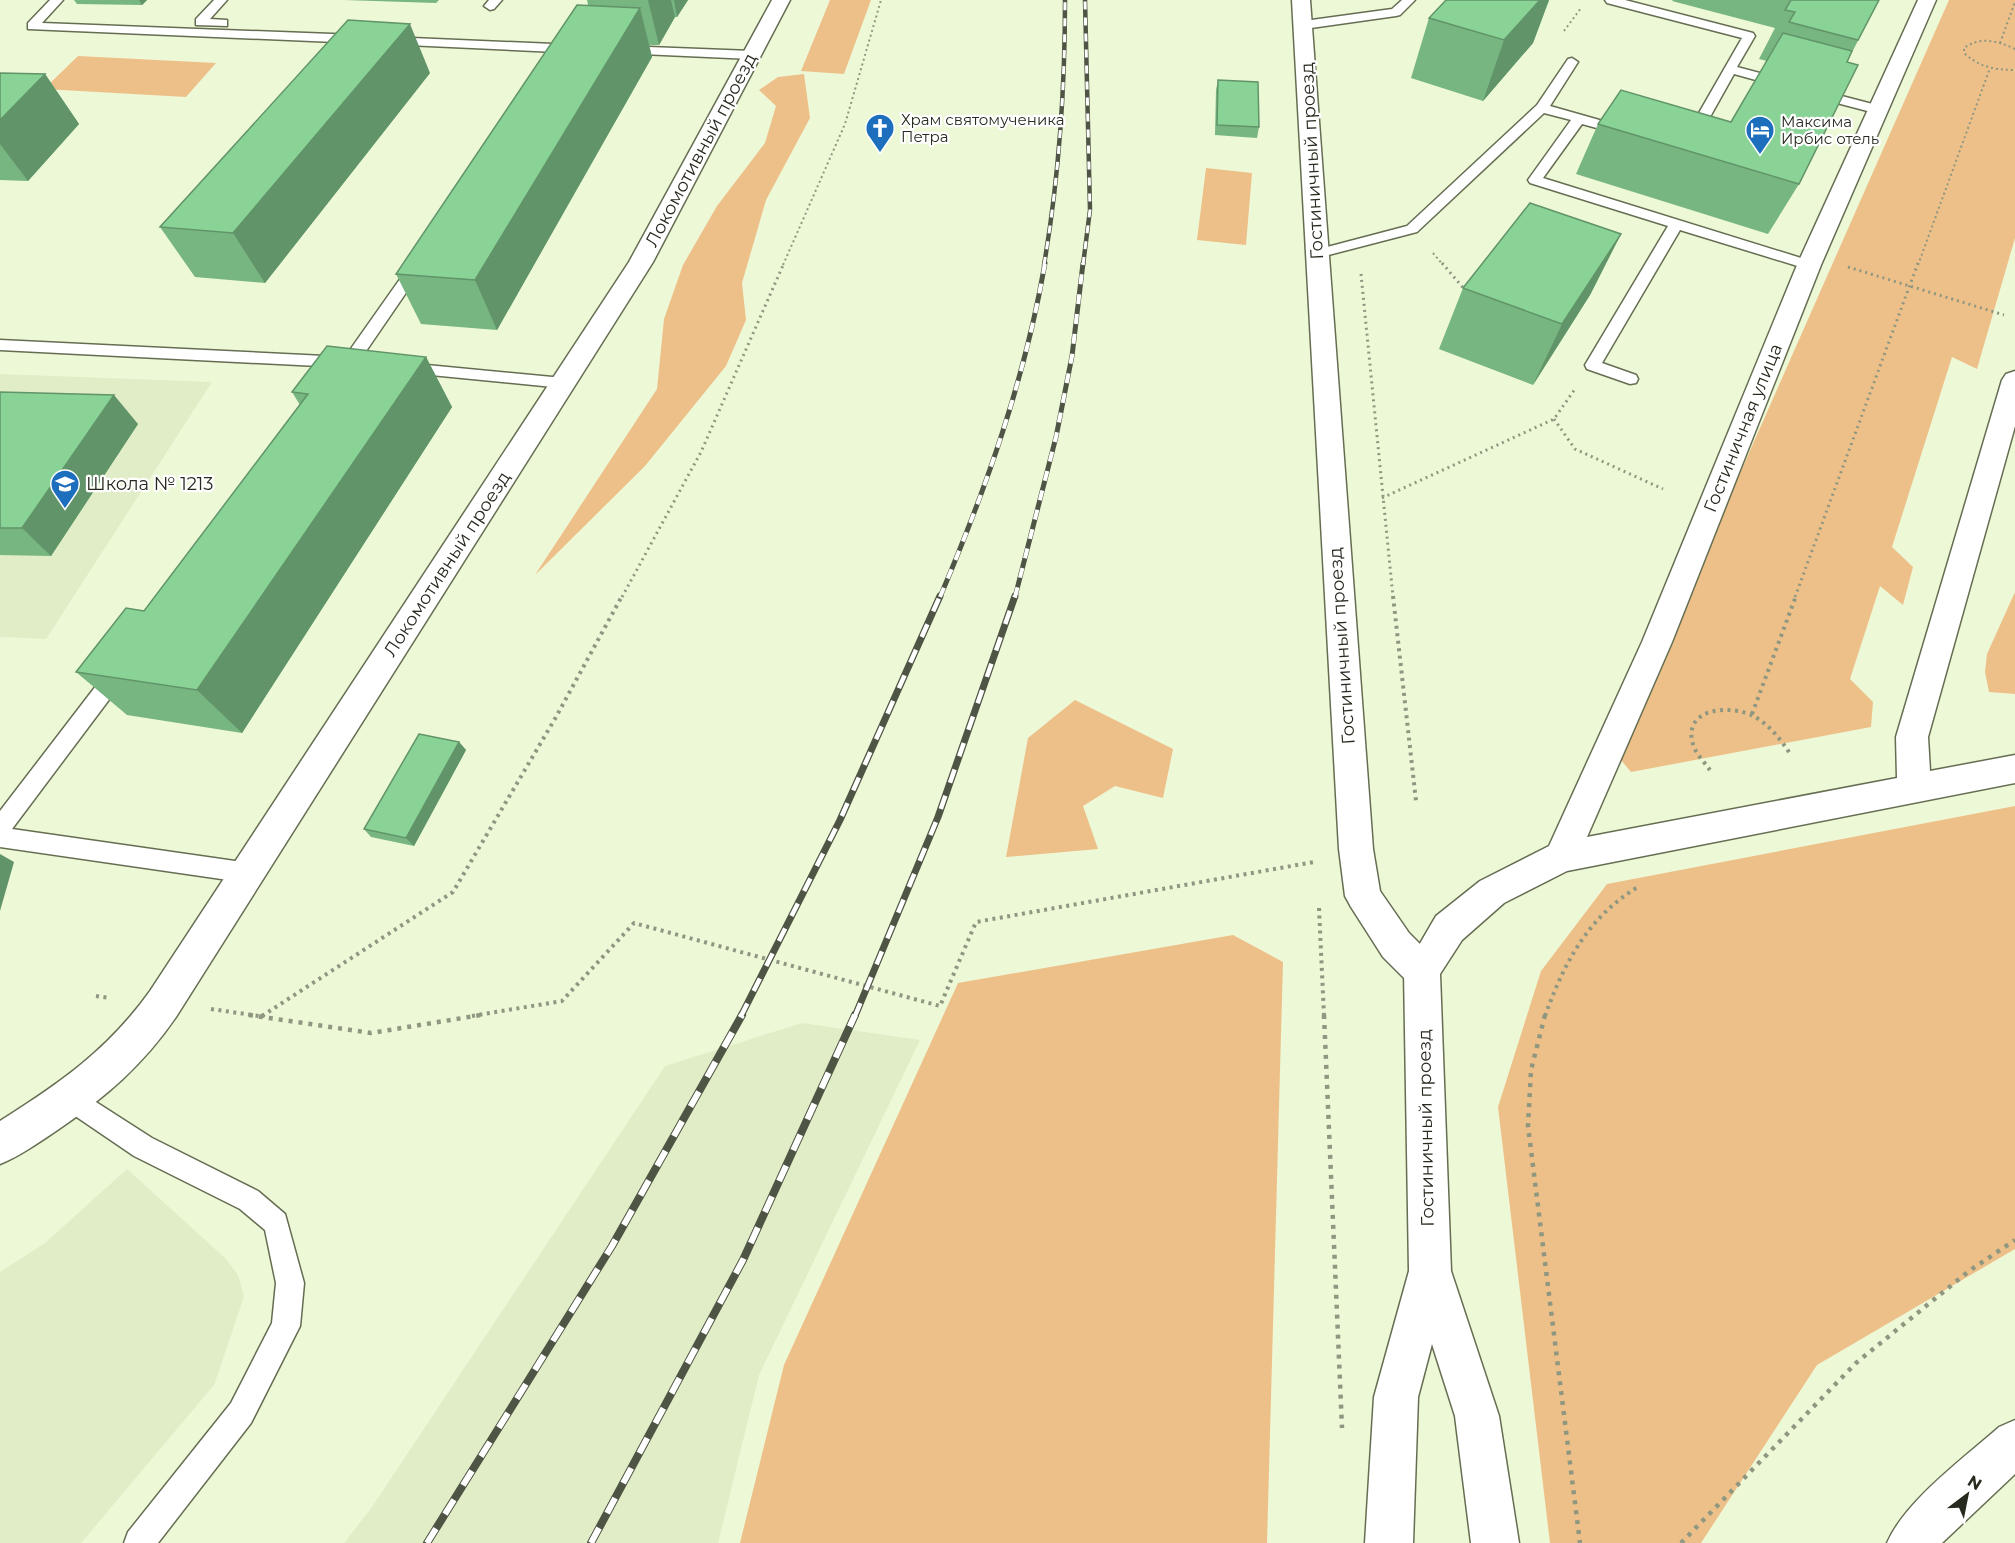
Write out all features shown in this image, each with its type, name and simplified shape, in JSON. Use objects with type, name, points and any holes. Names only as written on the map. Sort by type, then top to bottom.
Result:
[{"type":"street","name":"Локомотивный проезд","points":[[0,1144],[71,1098],[134,1043],[163,1004],[641,262],[781,0]]},
{"type":"street","name":"Гостиничная улица","points":[[1561,857],[1657,642],[1809,266],[1879,110],[1924,1]]},
{"type":"street","name":"Гостиничный проезд","points":[[1302,13],[1350,774],[1363,896],[1396,945],[1422,971],[1430,1271],[1477,1416],[1496,1543]]},
{"type":"street","points":[[1914,787],[1912,737],[2015,380]]},
{"type":"street","points":[[1422,971],[1449,928],[1483,899],[1492,892],[1561,857],[2015,769]]},
{"type":"street","name":"Локомотивный проезд","points":[[0,1122],[71,1098]]},
{"type":"street","name":"Гостиничный проезд","points":[[1389,1543],[1396,1397],[1430,1271]]},
{"type":"street","points":[[1911,1543],[1930,1520],[2015,1443]]},
{"type":"lane","points":[[57,0],[32,26],[589,49]]},
{"type":"lane","points":[[221,0],[200,22],[363,28]]},
{"type":"lane","points":[[1302,13],[1396,12],[1409,0]]},
{"type":"lane","points":[[1611,0],[1749,36],[1685,149]]},
{"type":"lane","points":[[386,29],[409,30],[492,45]]},
{"type":"lane","points":[[553,68],[580,29]]},
{"type":"lane","points":[[611,50],[752,55]]},
{"type":"lane","points":[[1317,254],[1412,229],[1542,108],[1572,62]]},
{"type":"lane","points":[[1730,69],[1879,110]]},
{"type":"lane","points":[[1542,108],[1642,137]]},
{"type":"lane","points":[[1579,118],[1535,180],[1809,266]]},
{"type":"lane","points":[[1630,379],[1593,364],[1676,224]]},
{"type":"lane","points":[[336,381],[424,255]]},
{"type":"lane","points":[[0,345],[350,362],[564,383]]},
{"type":"lane","points":[[0,828],[129,657]]},
{"type":"lane","points":[[0,837],[249,873]]},
{"type":"lane","points":[[71,1098],[142,1147],[249,1200],[276,1223],[290,1283],[286,1326],[241,1413],[139,1543]]},
{"type":"path","points":[[261,1016],[453,892],[556,717],[701,452],[845,124],[881,0]]},
{"type":"path","points":[[2000,44],[2015,2]]},
{"type":"path","points":[[2015,49],[2000,44],[1976,41],[1964,48],[1964,53],[1970,59],[1990,68],[2015,70]]},
{"type":"path","points":[[1752,714],[1990,68]]},
{"type":"path","points":[[1412,229],[1469,294]]},
{"type":"path","points":[[1842,266],[2004,315]]},
{"type":"path","points":[[1361,267],[1382,498],[1416,801]]},
{"type":"path","points":[[1382,498],[1554,419],[1593,364]]},
{"type":"path","points":[[1554,419],[1575,449],[1663,489]]},
{"type":"path","points":[[1710,770],[1696,756],[1690,740],[1692,725],[1700,715],[1715,709],[1733,709],[1752,714],[1770,725],[1783,739],[1791,755]]},
{"type":"path","points":[[200,1008],[371,1033],[562,1001],[634,923],[940,1006],[976,922],[1317,862],[1317,874]]},
{"type":"path","points":[[1580,1543],[1528,1126],[1531,1064],[1544,1015],[1566,967],[1586,934],[1608,907],[1640,885]]},
{"type":"path","points":[[1318,898],[1342,1436]]},
{"type":"path","points":[[1681,1543],[1856,1363],[1969,1271],[2015,1239]]},
{"type":"shaded area","points":[[830,0],[871,0],[844,74],[801,71]]},
{"type":"shaded area","points":[[1949,0],[2015,0],[2015,238],[1977,369],[1952,357],[1892,547],[1913,567],[1903,605],[1880,586],[1850,679],[1873,702],[1871,727],[1631,772],[1616,754]]},
{"type":"shaded area","points":[[78,56],[216,63],[186,97],[44,89]]},
{"type":"shaded area","points":[[804,74],[810,118],[766,200],[742,283],[746,320],[726,366],[645,466],[535,575],[657,389],[664,319],[683,265],[717,206],[765,143],[776,106],[759,90],[778,77]]},
{"type":"shaded area","points":[[1206,168],[1252,173],[1246,245],[1197,240]]},
{"type":"shaded area","name":"Школа № 1213","points":[[0,374],[212,382],[46,639],[0,637]]},
{"type":"shaded area","points":[[2015,592],[2015,694],[1989,692],[1985,672],[1987,654]]},
{"type":"shaded area","points":[[1075,700],[1173,749],[1163,798],[1115,786],[1083,806],[1098,849],[1006,857],[1028,738]]},
{"type":"shaded area","points":[[2015,806],[2015,1249],[1817,1365],[1701,1543],[1550,1543],[1498,1107],[1541,971],[1607,884]]},
{"type":"shaded area","points":[[1233,935],[1283,962],[1267,1543],[740,1543],[784,1365],[958,983]]},
{"type":"shaded area","points":[[802,1023],[920,1040],[759,1375],[718,1543],[344,1543],[372,1507],[665,1066]]},
{"type":"shaded area","points":[[127,1169],[225,1258],[238,1275],[244,1297],[214,1385],[81,1543],[0,1543],[0,1272],[45,1243]]},
{"type":"building","points":[[1446,0],[1540,0],[1504,40],[1429,18]]},
{"type":"building","points":[[1791,0],[1879,0],[1858,40],[1789,22],[1795,12],[1785,10]]},
{"type":"building","points":[[577,5],[640,8],[475,280],[396,274]]},
{"type":"building","points":[[348,20],[410,24],[233,233],[160,227]]},
{"type":"building","points":[[1783,33],[1852,51],[1847,62],[1858,65],[1799,184],[1598,124],[1621,90],[1731,122]]},
{"type":"building","points":[[0,73],[45,74],[0,120]]},
{"type":"building","points":[[1218,80],[1258,82],[1259,127],[1217,125]]},
{"type":"building","points":[[1530,203],[1621,234],[1562,324],[1463,288]]},
{"type":"building","points":[[327,346],[426,357],[197,690],[76,672],[126,608],[144,611],[308,394],[292,392]]},
{"type":"building","points":[[0,392],[114,395],[22,528],[0,528]]},
{"type":"building","points":[[419,734],[459,742],[406,838],[364,829]]},
{"type":"railway","points":[[1044,265],[1054,199],[1060,133],[1065,0]]},
{"type":"railway","points":[[1083,265],[1090,210],[1085,0]]},
{"type":"railway","points":[[940,597],[973,516],[1002,433],[1027,349],[1045,263]]},
{"type":"railway","points":[[1015,597],[1056,437],[1072,356],[1083,263]]},
{"type":"railway","points":[[741,1016],[840,820],[940,596]]},
{"type":"railway","points":[[855,1016],[938,817],[1015,596]]},
{"type":"railway","points":[[427,1543],[612,1246],[742,1015]]},
{"type":"railway","points":[[591,1543],[743,1260],[855,1015]]},
{"type":"place","name":"Храм святомученика Петра","points":[[880,154]]},
{"type":"place","name":"Максима Ирбис отель","points":[[1760,156]]},
{"type":"place","name":"Школа № 1213","points":[[65,510]]}]
